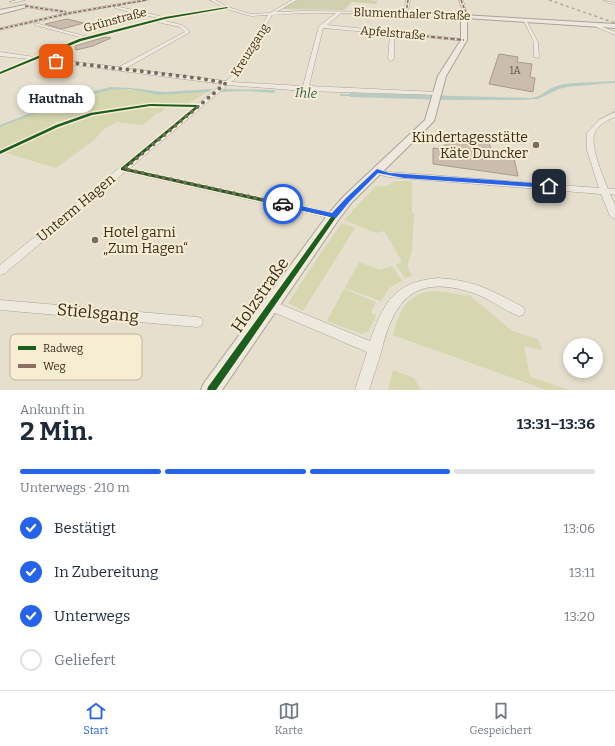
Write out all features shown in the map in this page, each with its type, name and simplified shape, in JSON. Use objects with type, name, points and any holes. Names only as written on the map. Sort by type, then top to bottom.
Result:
[{"type":"street","points":[[10,2],[23,0]]},
{"type":"street","points":[[0,29],[70,13],[146,0]]},
{"type":"street","name":"Blumenthaler Straße","points":[[212,0],[227,8],[249,15],[340,12],[406,13],[615,26]]},
{"type":"street","points":[[271,14],[295,0]]},
{"type":"street","points":[[406,13],[408,0]]},
{"type":"street","points":[[462,0],[465,16],[464,40]]},
{"type":"street","points":[[605,0],[615,4]]},
{"type":"street","points":[[10,2],[25,6],[70,13]]},
{"type":"street","points":[[0,12],[25,6]]},
{"type":"street","points":[[115,6],[136,13],[165,18]]},
{"type":"street","name":"Grünstraße","points":[[0,73],[88,38],[155,20],[227,8]]},
{"type":"street","points":[[305,89],[322,26],[340,12]]},
{"type":"street","name":"Kreuzgang","points":[[226,83],[236,75],[271,14]]},
{"type":"street","points":[[119,69],[180,38],[188,32],[185,29],[155,20]]},
{"type":"street","points":[[524,20],[536,42],[537,57]]},
{"type":"street","points":[[30,22],[88,38]]},
{"type":"street","points":[[593,24],[615,34]]},
{"type":"street","name":"Apfelstraße","points":[[322,26],[464,40]]},
{"type":"street","points":[[391,59],[392,33]]},
{"type":"street","points":[[251,37],[258,38]]},
{"type":"street","name":"Holzstraße","points":[[211,390],[334,216],[348,199],[429,121],[442,76],[464,40]]},
{"type":"street","points":[[0,54],[226,83],[437,96]]},
{"type":"street","name":"Unterm Hagen","points":[[0,271],[226,83]]},
{"type":"street","points":[[186,106],[198,106]]},
{"type":"street","points":[[615,114],[596,126],[591,132],[590,139],[593,158],[615,216]]},
{"type":"street","points":[[124,169],[334,216]]},
{"type":"street","points":[[377,171],[388,174],[430,178],[615,192]]},
{"type":"street","points":[[362,390],[387,315],[396,300],[406,291],[418,285],[444,283],[476,289],[519,311]]},
{"type":"street","name":"Stielsgang","points":[[0,305],[197,322]]},
{"type":"street","points":[[270,305],[375,349]]},
{"type":"green space","points":[[298,0],[378,1],[376,4],[352,2],[344,10],[281,9]]},
{"type":"green space","points":[[120,89],[135,90],[158,95],[208,92],[189,103],[185,108],[166,107],[143,125],[117,122],[104,129],[94,140],[56,168],[6,153],[0,148],[0,127],[74,99],[104,91]]},
{"type":"green space","points":[[395,181],[412,181],[412,213],[414,214],[412,250],[408,264],[409,271],[412,276],[405,278],[396,265],[402,262],[384,231],[376,233],[344,220],[376,186],[387,186]]},
{"type":"green space","points":[[342,223],[355,228],[303,311],[288,303],[325,247]]},
{"type":"green space","points":[[359,262],[380,270],[392,266],[402,281],[389,288],[381,301],[345,288]]},
{"type":"green space","points":[[344,289],[376,302],[371,313],[376,315],[369,331],[362,334],[327,321]]},
{"type":"green space","points":[[432,291],[468,296],[468,294],[512,331],[538,339],[542,350],[524,346],[530,377],[570,390],[546,390],[393,335],[401,312],[410,300],[423,293]]},
{"type":"green space","points":[[393,370],[414,378],[421,390],[388,390]]},
{"type":"shaded area","points":[[595,82],[600,84],[567,87],[559,89],[538,99],[450,100],[350,97],[350,93],[531,98],[559,85]]},
{"type":"shaded area","points":[[111,87],[164,92],[213,89],[208,92],[158,95],[130,89],[110,90],[68,101],[0,127],[0,125],[55,104],[83,94]]},
{"type":"shaded area","points":[[224,89],[275,90],[274,93],[247,91],[220,92]]},
{"type":"building","points":[[67,19],[84,23],[62,29],[45,24]]},
{"type":"building","points":[[105,37],[111,38],[93,46],[76,50],[75,46]]},
{"type":"building","points":[[499,54],[518,57],[517,62],[532,64],[530,77],[535,78],[533,92],[489,84]]},
{"type":"building","points":[[452,137],[489,141],[492,155],[514,158],[518,176],[433,164],[433,148],[441,149]]},
{"type":"waterway","name":"Ihle","points":[[595,83],[615,82]]},
{"type":"waterway","name":"Ihle","points":[[341,95],[353,95]]},
{"type":"railway","points":[[549,0],[615,23]]},
{"type":"marked path","points":[[0,29],[70,13],[147,0]]},
{"type":"marked path","points":[[406,13],[408,0]]},
{"type":"marked path","points":[[461,0],[467,16]]},
{"type":"marked path","points":[[25,6],[66,12]]},
{"type":"marked path","points":[[392,33],[464,40]]},
{"type":"cycle path","points":[[0,73],[80,40],[165,18],[227,8]]},
{"type":"cycle path","points":[[0,153],[57,126],[91,114],[150,105],[198,106]]},
{"type":"cycle path","points":[[123,169],[198,106]]},
{"type":"cycle path","points":[[123,169],[334,216],[211,390]]},
{"type":"way so far","points":[[56,61],[197,78],[226,83],[124,169],[283,204]]},
{"type":"place","name":"Hautnah","points":[[56,61]]},
{"type":"place","name":"Kindertagesstätte Käte Duncker","points":[[536,145]]},
{"type":"place","name":"Hotel garni „Zum Hagen“","points":[[95,240]]},
{"type":"route","points":[[283,204],[334,216],[348,199],[377,171],[404,176],[549,186]]}]
